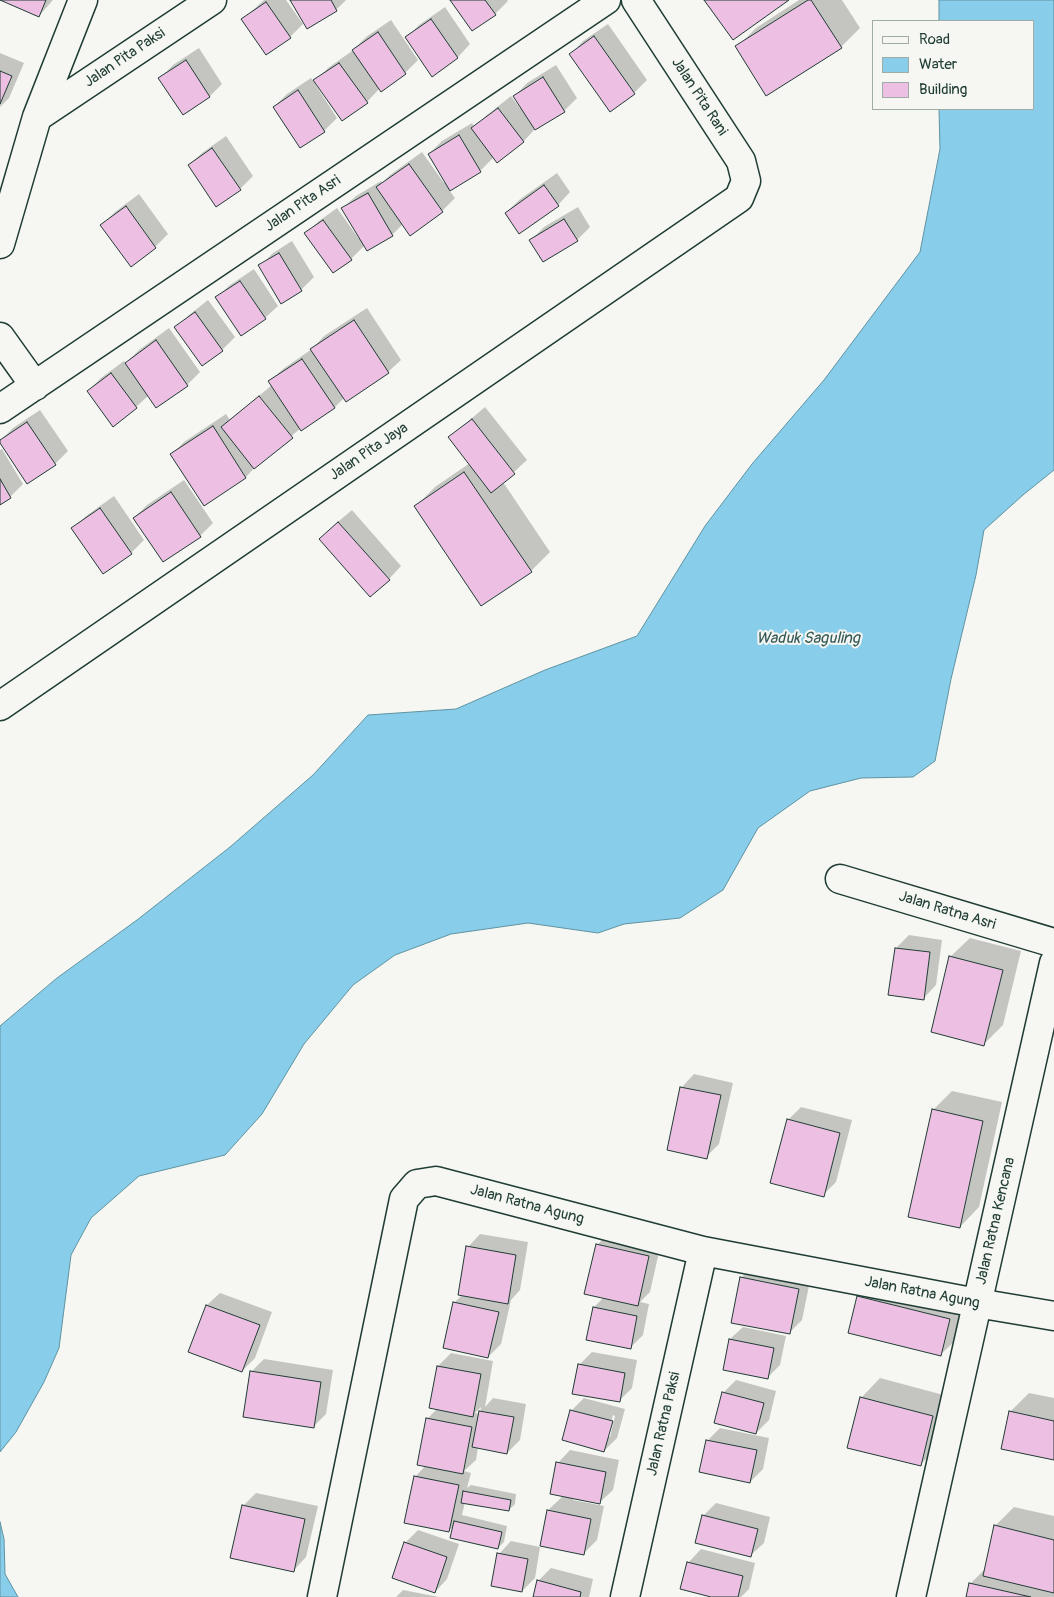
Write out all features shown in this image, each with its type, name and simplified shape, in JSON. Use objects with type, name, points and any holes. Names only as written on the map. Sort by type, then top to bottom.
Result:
[{"type":"street","points":[[0,244],[37,117],[83,0]]},
{"type":"street","name":"Jalan Pita Paksi","points":[[37,117],[212,0]]},
{"type":"street","name":"Jalan Pita Asri","points":[[0,409],[606,0]]},
{"type":"street","name":"Jalan Pita Rani","points":[[636,0],[741,161],[746,181],[739,198]]},
{"type":"street","name":"Jalan Pita Jaya","points":[[0,706],[739,198]]},
{"type":"street","points":[[0,337],[35,386]]},
{"type":"street","name":"Jalan Ratna Asri","points":[[840,879],[1054,943]]},
{"type":"street","name":"Jalan Ratna Kencana","points":[[911,1597],[1054,963]]},
{"type":"street","name":"Jalan Ratna Agung","points":[[322,1597],[404,1199],[417,1184],[436,1181],[703,1251],[977,1304],[1054,1316]]},
{"type":"street","name":"Jalan Ratna Paksi","points":[[624,1597],[703,1251]]},
{"type":"water","name":"Waduk Saguling","points":[[939,0],[1054,0],[1054,470],[984,530],[976,575],[951,679],[935,761],[913,777],[861,778],[810,791],[758,828],[723,890],[680,918],[624,924],[598,933],[528,923],[451,934],[395,955],[353,985],[304,1044],[262,1114],[225,1155],[139,1176],[91,1218],[71,1255],[59,1348],[44,1382],[16,1432],[0,1452],[0,1026],[57,978],[137,920],[230,847],[313,775],[368,715],[456,709],[545,670],[637,636],[705,526],[752,464],[824,380],[920,252],[940,149],[939,110],[1034,110],[1034,20],[939,20]]},
{"type":"water","points":[[0,1522],[4,1539],[5,1574],[18,1597],[0,1597]]},
{"type":"building","points":[[0,0],[46,0],[39,17]]},
{"type":"building","points":[[290,0],[331,0],[337,11],[307,29]]},
{"type":"building","points":[[450,0],[485,0],[496,15],[472,31]]},
{"type":"building","points":[[704,0],[789,0],[733,40]]},
{"type":"building","points":[[808,0],[811,0],[842,48],[766,96],[735,46]]},
{"type":"building","points":[[266,2],[291,38],[266,55],[241,19]]},
{"type":"building","points":[[431,19],[458,58],[432,77],[405,37]]},
{"type":"building","points":[[378,32],[406,74],[381,92],[352,50]]},
{"type":"building","points":[[594,36],[635,94],[610,112],[569,54]]},
{"type":"building","points":[[186,60],[210,97],[183,115],[158,78]]},
{"type":"building","points":[[339,63],[368,103],[342,121],[313,80]]},
{"type":"building","points":[[0,71],[12,76],[0,104]]},
{"type":"building","points":[[543,77],[565,112],[535,130],[513,96]]},
{"type":"building","points":[[298,90],[325,132],[300,148],[273,107]]},
{"type":"building","points":[[498,108],[524,142],[497,163],[471,128]]},
{"type":"building","points":[[459,135],[481,172],[450,191],[428,154]]},
{"type":"building","points":[[212,148],[241,190],[216,207],[188,165]]},
{"type":"building","points":[[409,164],[443,212],[410,236],[376,187]]},
{"type":"building","points":[[544,185],[559,206],[519,234],[505,213]]},
{"type":"building","points":[[368,193],[393,236],[367,251],[341,208]]},
{"type":"building","points":[[126,206],[156,248],[131,267],[100,225]]},
{"type":"building","points":[[564,219],[578,241],[543,262],[529,240]]},
{"type":"building","points":[[323,220],[352,260],[333,273],[304,233]]},
{"type":"building","points":[[279,253],[302,291],[281,304],[258,265]]},
{"type":"building","points":[[240,281],[266,319],[241,336],[215,297]]},
{"type":"building","points":[[195,312],[223,351],[202,366],[174,327]]},
{"type":"building","points":[[354,320],[389,373],[346,402],[310,349]]},
{"type":"building","points":[[156,340],[188,386],[156,408],[125,363]]},
{"type":"building","points":[[302,359],[335,408],[301,431],[268,381]]},
{"type":"building","points":[[111,373],[137,408],[113,427],[87,391]]},
{"type":"building","points":[[259,396],[293,438],[254,469],[221,427]]},
{"type":"building","points":[[472,419],[515,474],[491,493],[448,437]]},
{"type":"building","points":[[27,422],[56,465],[27,484],[0,443],[0,440]]},
{"type":"building","points":[[213,426],[246,478],[204,506],[170,454]]},
{"type":"building","points":[[464,472],[532,572],[481,606],[414,506]]},
{"type":"building","points":[[0,479],[11,498],[0,505]]},
{"type":"building","points":[[171,492],[201,537],[163,562],[133,518]]},
{"type":"building","points":[[100,508],[132,554],[103,574],[71,528]]},
{"type":"building","points":[[338,522],[390,580],[370,597],[319,539]]},
{"type":"building","points":[[895,948],[930,952],[924,1000],[888,995]]},
{"type":"building","points":[[949,956],[1003,970],[984,1046],[931,1032]]},
{"type":"building","points":[[680,1087],[721,1095],[707,1159],[667,1150]]},
{"type":"building","points":[[932,1109],[983,1121],[960,1228],[908,1217]]},
{"type":"building","points":[[787,1119],[840,1133],[824,1197],[770,1183]]},
{"type":"building","points":[[596,1244],[649,1256],[638,1306],[584,1294]]},
{"type":"building","points":[[466,1246],[516,1255],[508,1304],[458,1295]]},
{"type":"building","points":[[740,1277],[799,1289],[790,1334],[731,1323]]},
{"type":"building","points":[[857,1296],[950,1319],[941,1356],[848,1333]]},
{"type":"building","points":[[453,1302],[499,1312],[488,1358],[443,1348]]},
{"type":"building","points":[[206,1305],[260,1325],[242,1372],[188,1352]]},
{"type":"building","points":[[593,1307],[637,1316],[631,1349],[586,1340]]},
{"type":"building","points":[[729,1339],[774,1348],[768,1379],[723,1370]]},
{"type":"building","points":[[578,1364],[625,1373],[620,1402],[572,1394]]},
{"type":"building","points":[[437,1366],[481,1374],[473,1417],[429,1408]]},
{"type":"building","points":[[250,1371],[321,1382],[314,1428],[243,1417]]},
{"type":"building","points":[[722,1392],[764,1403],[756,1434],[714,1423]]},
{"type":"building","points":[[860,1397],[933,1416],[921,1466],[847,1448]]},
{"type":"building","points":[[570,1410],[613,1421],[604,1452],[562,1440]]},
{"type":"building","points":[[479,1411],[514,1417],[507,1454],[472,1447]]},
{"type":"building","points":[[1009,1411],[1054,1421],[1054,1460],[1001,1449]]},
{"type":"building","points":[[426,1418],[472,1427],[463,1474],[417,1465]]},
{"type":"building","points":[[706,1440],[757,1450],[750,1483],[699,1472]]},
{"type":"building","points":[[556,1462],[606,1472],[600,1504],[550,1494]]},
{"type":"building","points":[[414,1476],[459,1485],[449,1532],[404,1523]]},
{"type":"building","points":[[463,1491],[511,1500],[509,1511],[461,1503]]},
{"type":"building","points":[[242,1505],[305,1519],[294,1572],[230,1558]]},
{"type":"building","points":[[547,1510],[591,1519],[584,1555],[540,1546]]},
{"type":"building","points":[[702,1515],[758,1529],[751,1557],[695,1543]]},
{"type":"building","points":[[454,1521],[502,1532],[498,1549],[450,1538]]},
{"type":"building","points":[[994,1525],[1054,1540],[1054,1593],[983,1576]]},
{"type":"building","points":[[404,1542],[447,1557],[435,1593],[392,1578]]},
{"type":"building","points":[[497,1553],[528,1559],[522,1592],[491,1586]]},
{"type":"building","points":[[687,1562],[743,1576],[738,1597],[711,1597],[680,1589]]},
{"type":"building","points":[[537,1580],[581,1592],[580,1597],[533,1597]]},
{"type":"building","points":[[969,1583],[1031,1597],[966,1597]]}]
